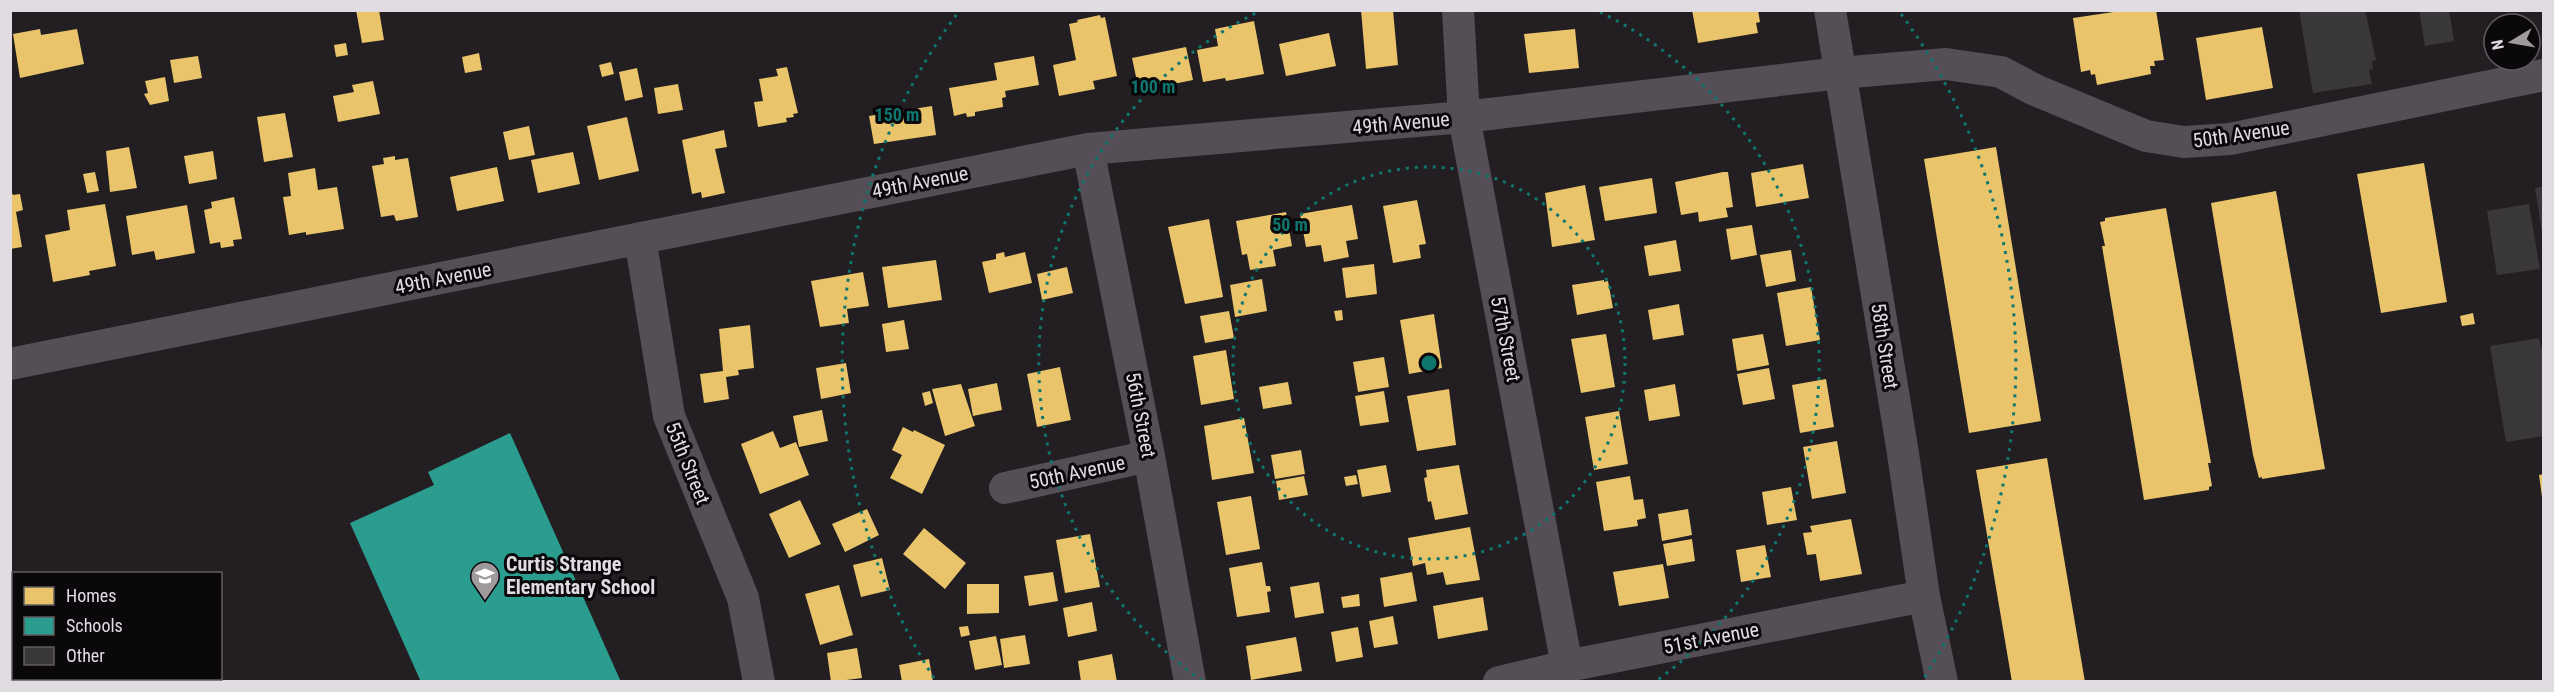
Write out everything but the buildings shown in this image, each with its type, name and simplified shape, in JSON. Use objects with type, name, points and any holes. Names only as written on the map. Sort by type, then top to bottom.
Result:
[{"type":"street","name":"57th Street","points":[[1458,10],[1464,117],[1567,666]]},
{"type":"street","name":"58th Street","points":[[1830,10],[1902,447],[1924,596],[1942,681]]},
{"type":"street","name":"50th Avenue","points":[[1840,73],[1946,64],[2001,72],[2035,90],[2146,136],[2184,142],[2230,139],[2544,75]]},
{"type":"street","name":"49th Avenue","points":[[10,364],[1088,148],[1464,117],[1840,73]]},
{"type":"street","name":"56th Street","points":[[1088,148],[1149,456],[1190,681]]},
{"type":"street","name":"55th Street","points":[[640,238],[669,416],[743,598],[759,681]]},
{"type":"street","name":"50th Avenue","points":[[1005,488],[1149,456]]},
{"type":"street","name":"51st Avenue","points":[[1499,681],[1924,596]]},
{"type":"place","name":"Curtis Strange Elementary School","points":[[485,602]]}]
